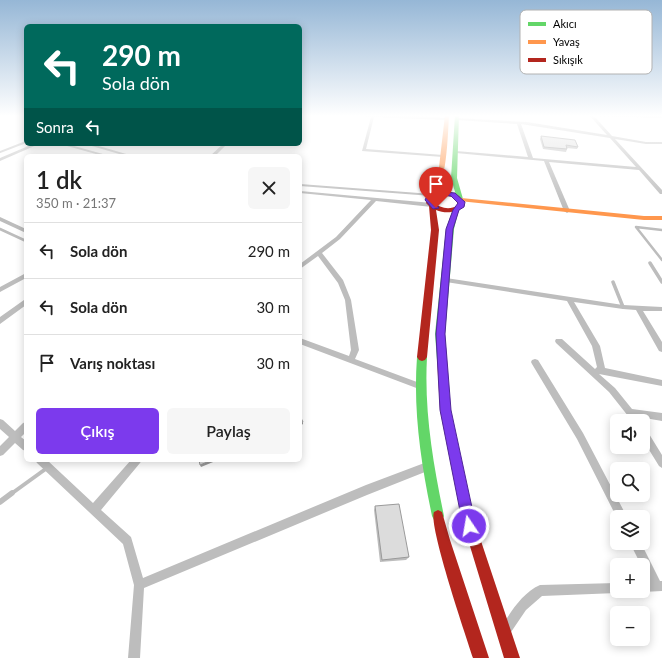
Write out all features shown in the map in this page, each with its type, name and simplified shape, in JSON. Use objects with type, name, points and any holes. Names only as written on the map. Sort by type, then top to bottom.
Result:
[{"type":"main road","points":[[444,146],[441,176],[429,200],[432,205],[435,230],[420,376],[427,467],[443,540],[481,658]]},
{"type":"main road","points":[[456,146],[454,178],[460,203],[450,229],[440,334],[445,410],[469,526],[512,658]]},
{"type":"main road","points":[[432,195],[447,193],[460,203]]},
{"type":"main road","points":[[432,205],[441,210],[460,203],[662,218]]},
{"type":"street","points":[[0,160],[33,146]]},
{"type":"street","points":[[70,146],[100,154]]},
{"type":"street","points":[[94,146],[124,154]]},
{"type":"street","points":[[214,154],[223,146]]},
{"type":"street","points":[[365,146],[364,150],[443,156]]},
{"type":"street","points":[[527,146],[532,159]]},
{"type":"street","points":[[619,146],[662,193]]},
{"type":"street","points":[[456,152],[641,169]]},
{"type":"street","points":[[546,160],[567,211]]},
{"type":"street","points":[[302,185],[432,195]]},
{"type":"street","points":[[302,192],[432,205]]},
{"type":"street","points":[[302,266],[338,238],[375,199]]},
{"type":"street","points":[[0,219],[24,230]]},
{"type":"street","points":[[319,253],[341,282],[348,300],[355,350],[350,360]]},
{"type":"street","points":[[0,290],[24,276]]},
{"type":"street","points":[[446,280],[569,300],[639,309],[662,309]]},
{"type":"street","points":[[569,300],[596,346],[602,370]]},
{"type":"street","points":[[0,321],[24,303]]},
{"type":"street","points":[[639,309],[662,349]]},
{"type":"street","points":[[559,341],[612,390],[630,412],[662,417]]},
{"type":"street","points":[[302,342],[422,387]]},
{"type":"street","points":[[535,362],[580,436],[618,510]]},
{"type":"street","points":[[591,370],[602,370],[662,383]]},
{"type":"street","points":[[0,423],[24,445]]},
{"type":"street","points":[[0,452],[24,428]]},
{"type":"street","points":[[650,443],[662,463]]},
{"type":"street","points":[[42,462],[127,541],[139,585],[134,658]]},
{"type":"street","points":[[94,510],[135,462]]},
{"type":"street","points":[[139,585],[366,490],[427,467]]},
{"type":"street","points":[[639,550],[660,586],[650,587]]},
{"type":"street","points":[[504,632],[522,606],[540,591],[610,588]]},
{"type":"lane","points":[[662,230],[636,227],[656,256],[662,260]]},
{"type":"lane","points":[[0,229],[24,240]]},
{"type":"lane","points":[[650,263],[662,282]]},
{"type":"lane","points":[[613,282],[622,307]]},
{"type":"lane","points":[[0,502],[48,467]]},
{"type":"building","points":[[544,146],[566,146],[567,149],[544,147]]},
{"type":"building","points":[[199,462],[207,462],[200,465]]},
{"type":"building","points":[[399,504],[409,557],[382,560],[375,506]]},
{"type":"waterway","points":[[0,152],[16,146]]},
{"type":"traffic: fast","points":[[456,146],[454,178],[460,199]]},
{"type":"traffic: fast","points":[[442,360],[440,334],[450,229],[456,209]]},
{"type":"traffic: fast","points":[[422,357],[421,396],[424,437],[438,516]]},
{"type":"traffic: slow","points":[[432,195],[441,176],[444,146]]},
{"type":"traffic: slow","points":[[461,200],[644,218],[662,218]]},
{"type":"traffic: slow","points":[[442,360],[445,410],[468,520]]},
{"type":"traffic: jam","points":[[441,192],[457,197],[462,205],[454,210],[441,210],[429,203],[430,197],[441,192]]},
{"type":"traffic: jam","points":[[422,357],[435,230],[432,205]]},
{"type":"traffic: jam","points":[[438,516],[443,540],[481,658]]},
{"type":"traffic: jam","points":[[468,520],[512,658]]},
{"type":"route","points":[[436,208],[429,202],[429,200],[432,195],[436,193],[441,192],[452,194],[457,196],[462,202],[460,208],[456,210],[450,229],[440,334],[445,410],[469,526]]}]
